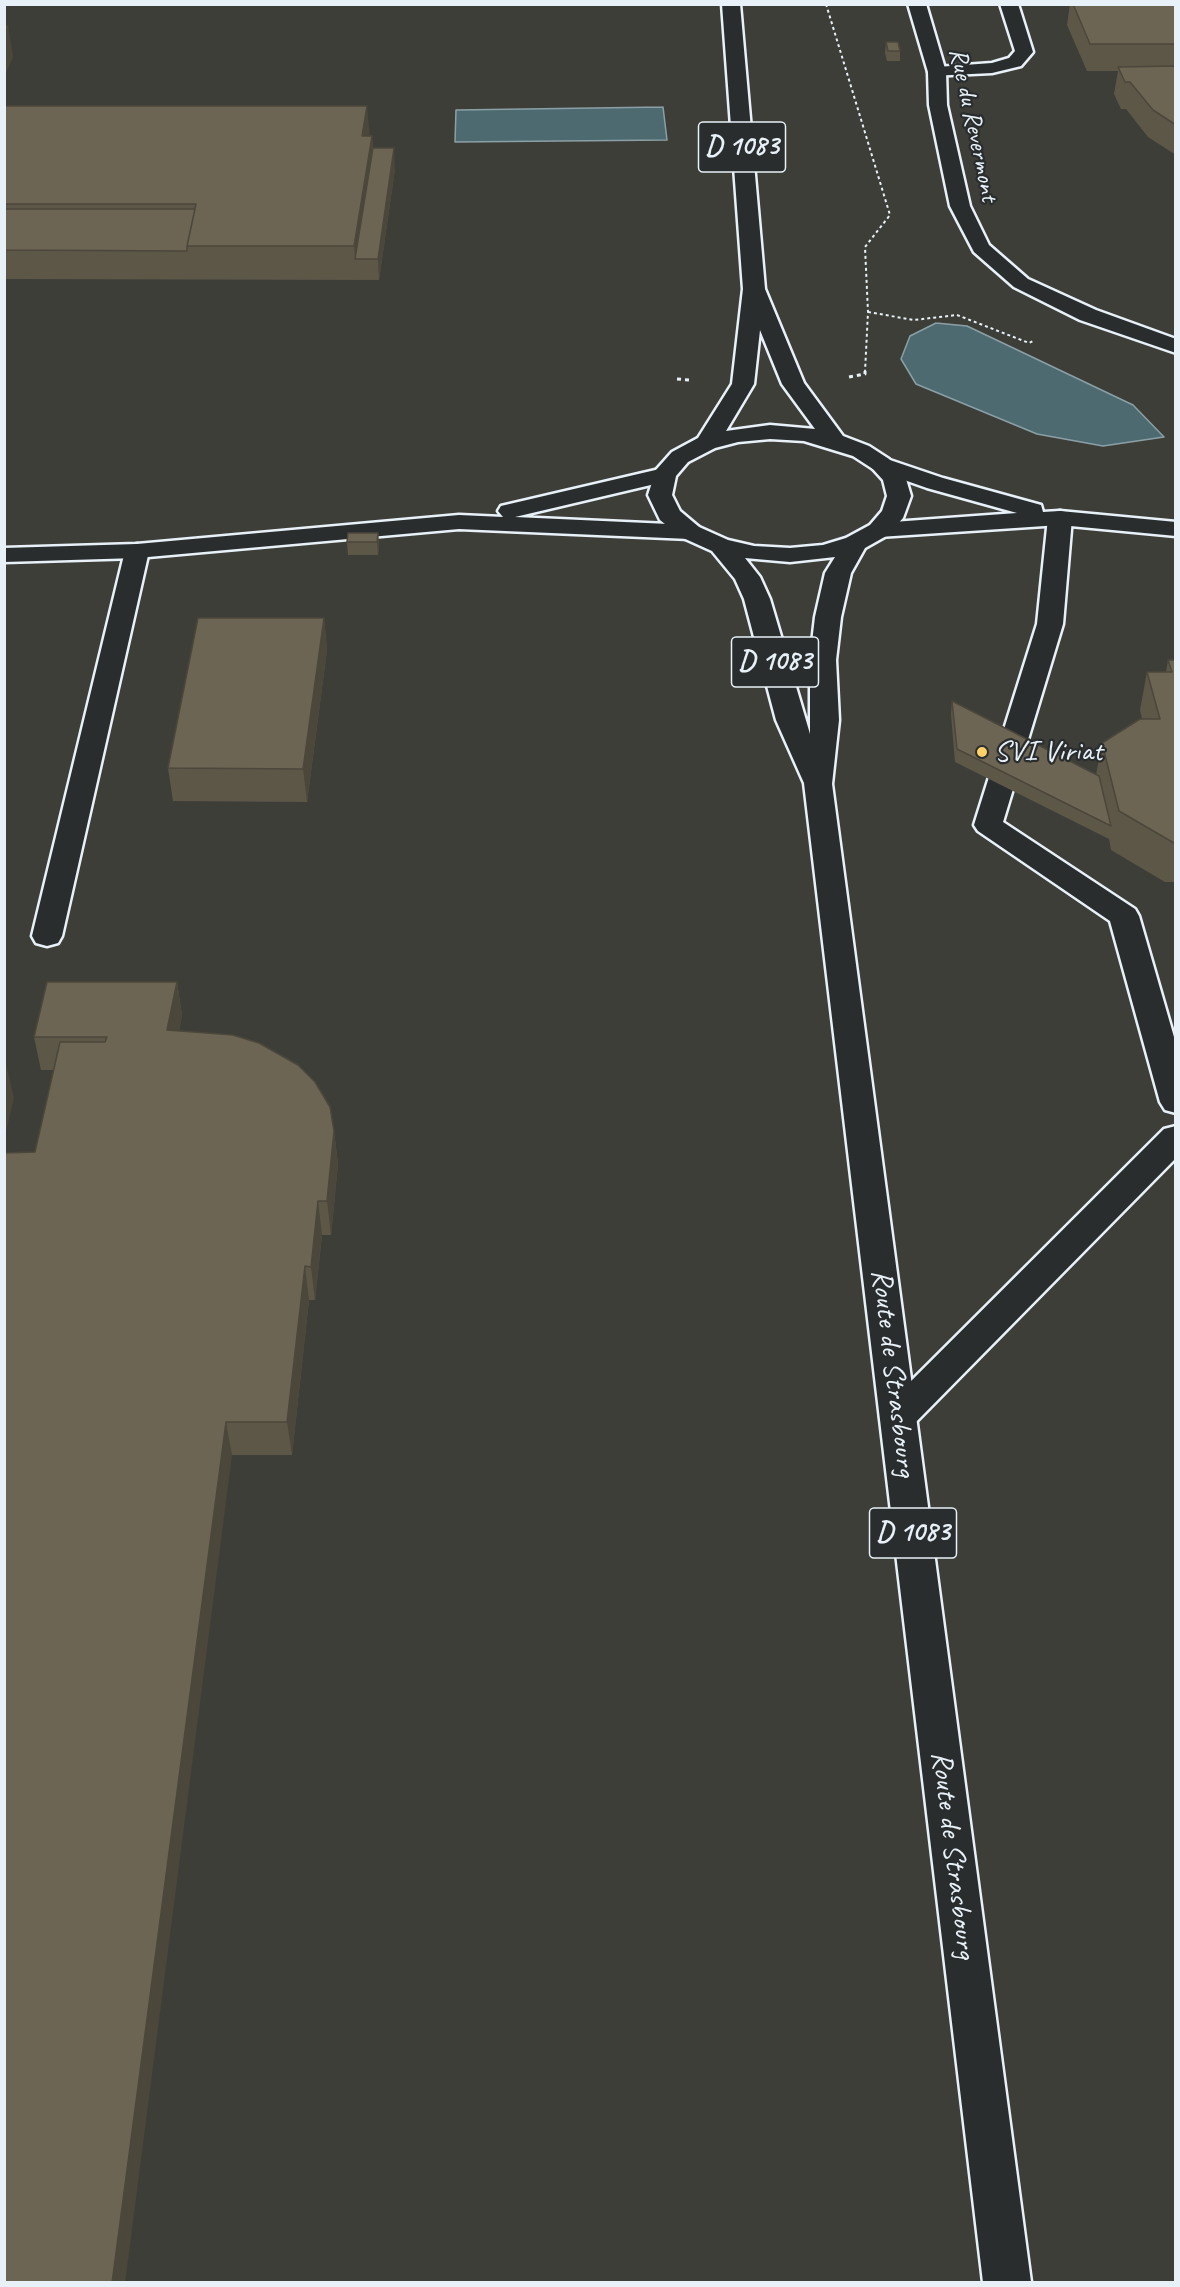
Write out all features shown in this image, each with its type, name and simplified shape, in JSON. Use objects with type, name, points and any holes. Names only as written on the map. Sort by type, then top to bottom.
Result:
[{"type":"main road","name":"D 1083","points":[[707,443],[743,384],[754,290],[731,4]]},
{"type":"main road","name":"Rue du Revermont","points":[[918,4],[937,72],[938,105],[957,195],[971,231],[997,264],[1021,283],[1088,315],[1176,347]]},
{"type":"main road","points":[[937,72],[984,69],[1015,62],[1024,52],[1009,4]]},
{"type":"main road","name":"D 1083","points":[[754,290],[793,384],[835,441]]},
{"type":"main road","points":[[881,464],[894,479],[898,496],[894,513],[879,530],[855,543],[825,552],[790,555],[754,553],[721,546],[690,532],[669,515],[660,495],[664,475],[680,457],[707,443],[737,435],[770,432],[804,434],[835,441],[861,451],[881,464],[935,483],[1060,518]]},
{"type":"main road","points":[[4,555],[137,551],[459,522],[570,499],[664,475]]},
{"type":"main road","points":[[1060,518],[1050,624],[988,825],[1124,916],[1176,1102]]},
{"type":"main road","points":[[879,530],[1060,518],[1176,529]]},
{"type":"main road","points":[[459,522],[690,532]]},
{"type":"main road","name":"Route de Strasbourg","points":[[855,543],[838,573],[828,617],[824,660],[825,720],[818,784],[1007,2283]]},
{"type":"main road","name":"Route de Strasbourg","points":[[721,546],[747,578],[757,599],[790,720],[818,784]]},
{"type":"main road","points":[[47,936],[137,551]]},
{"type":"main road","points":[[898,1417],[1176,1137]]},
{"type":"path","points":[[793,384],[865,374],[868,312],[865,247],[890,215],[826,4]]},
{"type":"path","points":[[868,312],[914,320],[957,315],[1029,343],[1088,315]]},
{"type":"path","points":[[676,379],[743,384]]},
{"type":"shaded area","points":[[5,5],[1175,5],[1175,2282],[5,2282]]},
{"type":"water","points":[[663,107],[667,140],[455,142],[456,110]]},
{"type":"water","points":[[936,323],[967,326],[1133,405],[1164,437],[1103,446],[1037,434],[916,384],[901,359],[910,336]]},
{"type":"building","points":[[1073,4],[1176,4],[1176,44],[1090,44]]},
{"type":"building","points":[[886,42],[898,42],[900,51],[888,51]]},
{"type":"building","points":[[1176,66],[1176,125],[1153,110],[1130,82],[1125,82],[1118,67]]},
{"type":"building","points":[[4,106],[367,106],[362,136],[372,136],[354,246],[187,246],[196,204],[4,204]]},
{"type":"building","points":[[373,148],[394,148],[378,259],[355,259]]},
{"type":"building","points":[[4,209],[195,209],[187,251],[4,250]]},
{"type":"building","points":[[348,533],[378,533],[377,542],[347,542]]},
{"type":"building","points":[[198,618],[324,618],[303,769],[168,768]]},
{"type":"building","points":[[1168,660],[1176,660],[1176,843],[1119,811],[1102,743],[1140,719],[1160,719],[1147,672],[1172,672]]},
{"type":"building","points":[[952,701],[1099,776],[1111,826],[957,749]]},
{"type":"building","points":[[47,982],[177,982],[167,1030],[233,1035],[259,1043],[298,1065],[315,1082],[330,1107],[334,1131],[327,1201],[318,1201],[311,1267],[305,1266],[287,1422],[226,1422],[112,2283],[4,2283],[4,1153],[35,1152],[60,1042],[105,1042],[107,1037],[34,1037]]},
{"type":"place","name":"SVI Viriat","points":[[982,752]]}]
